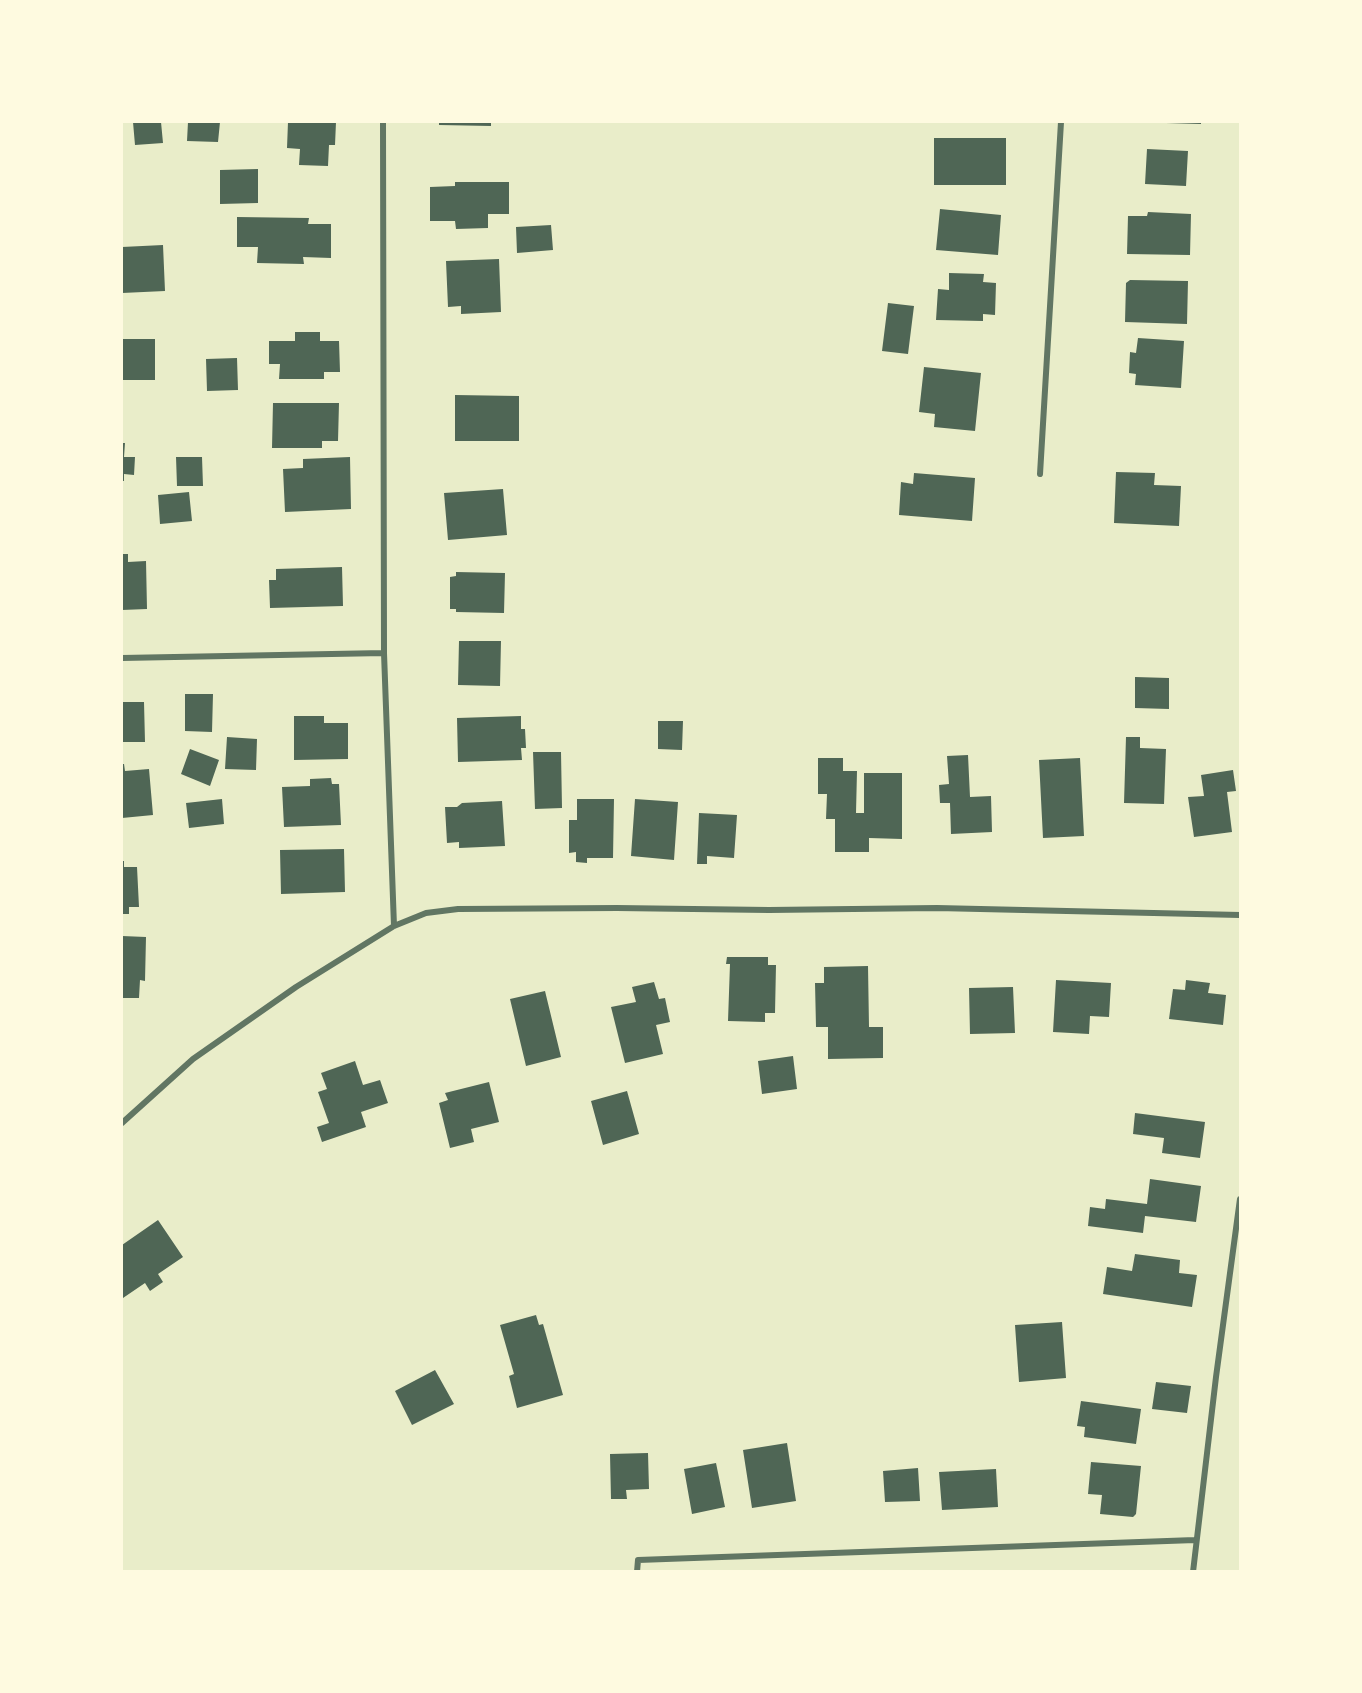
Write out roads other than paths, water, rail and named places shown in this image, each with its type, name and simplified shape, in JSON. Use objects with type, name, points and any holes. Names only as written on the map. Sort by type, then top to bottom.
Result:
[{"type":"street","points":[[383,122],[384,652],[394,926]]},
{"type":"street","points":[[1040,474],[1061,122]]},
{"type":"street","points":[[122,658],[384,652]]},
{"type":"street","points":[[122,1123],[194,1059],[296,987],[394,926],[426,913],[458,909],[937,908],[1240,915]]},
{"type":"street","points":[[1193,1572],[1195,1540],[1240,1199]]},
{"type":"street","points":[[638,1572],[638,1560],[1195,1540]]}]
